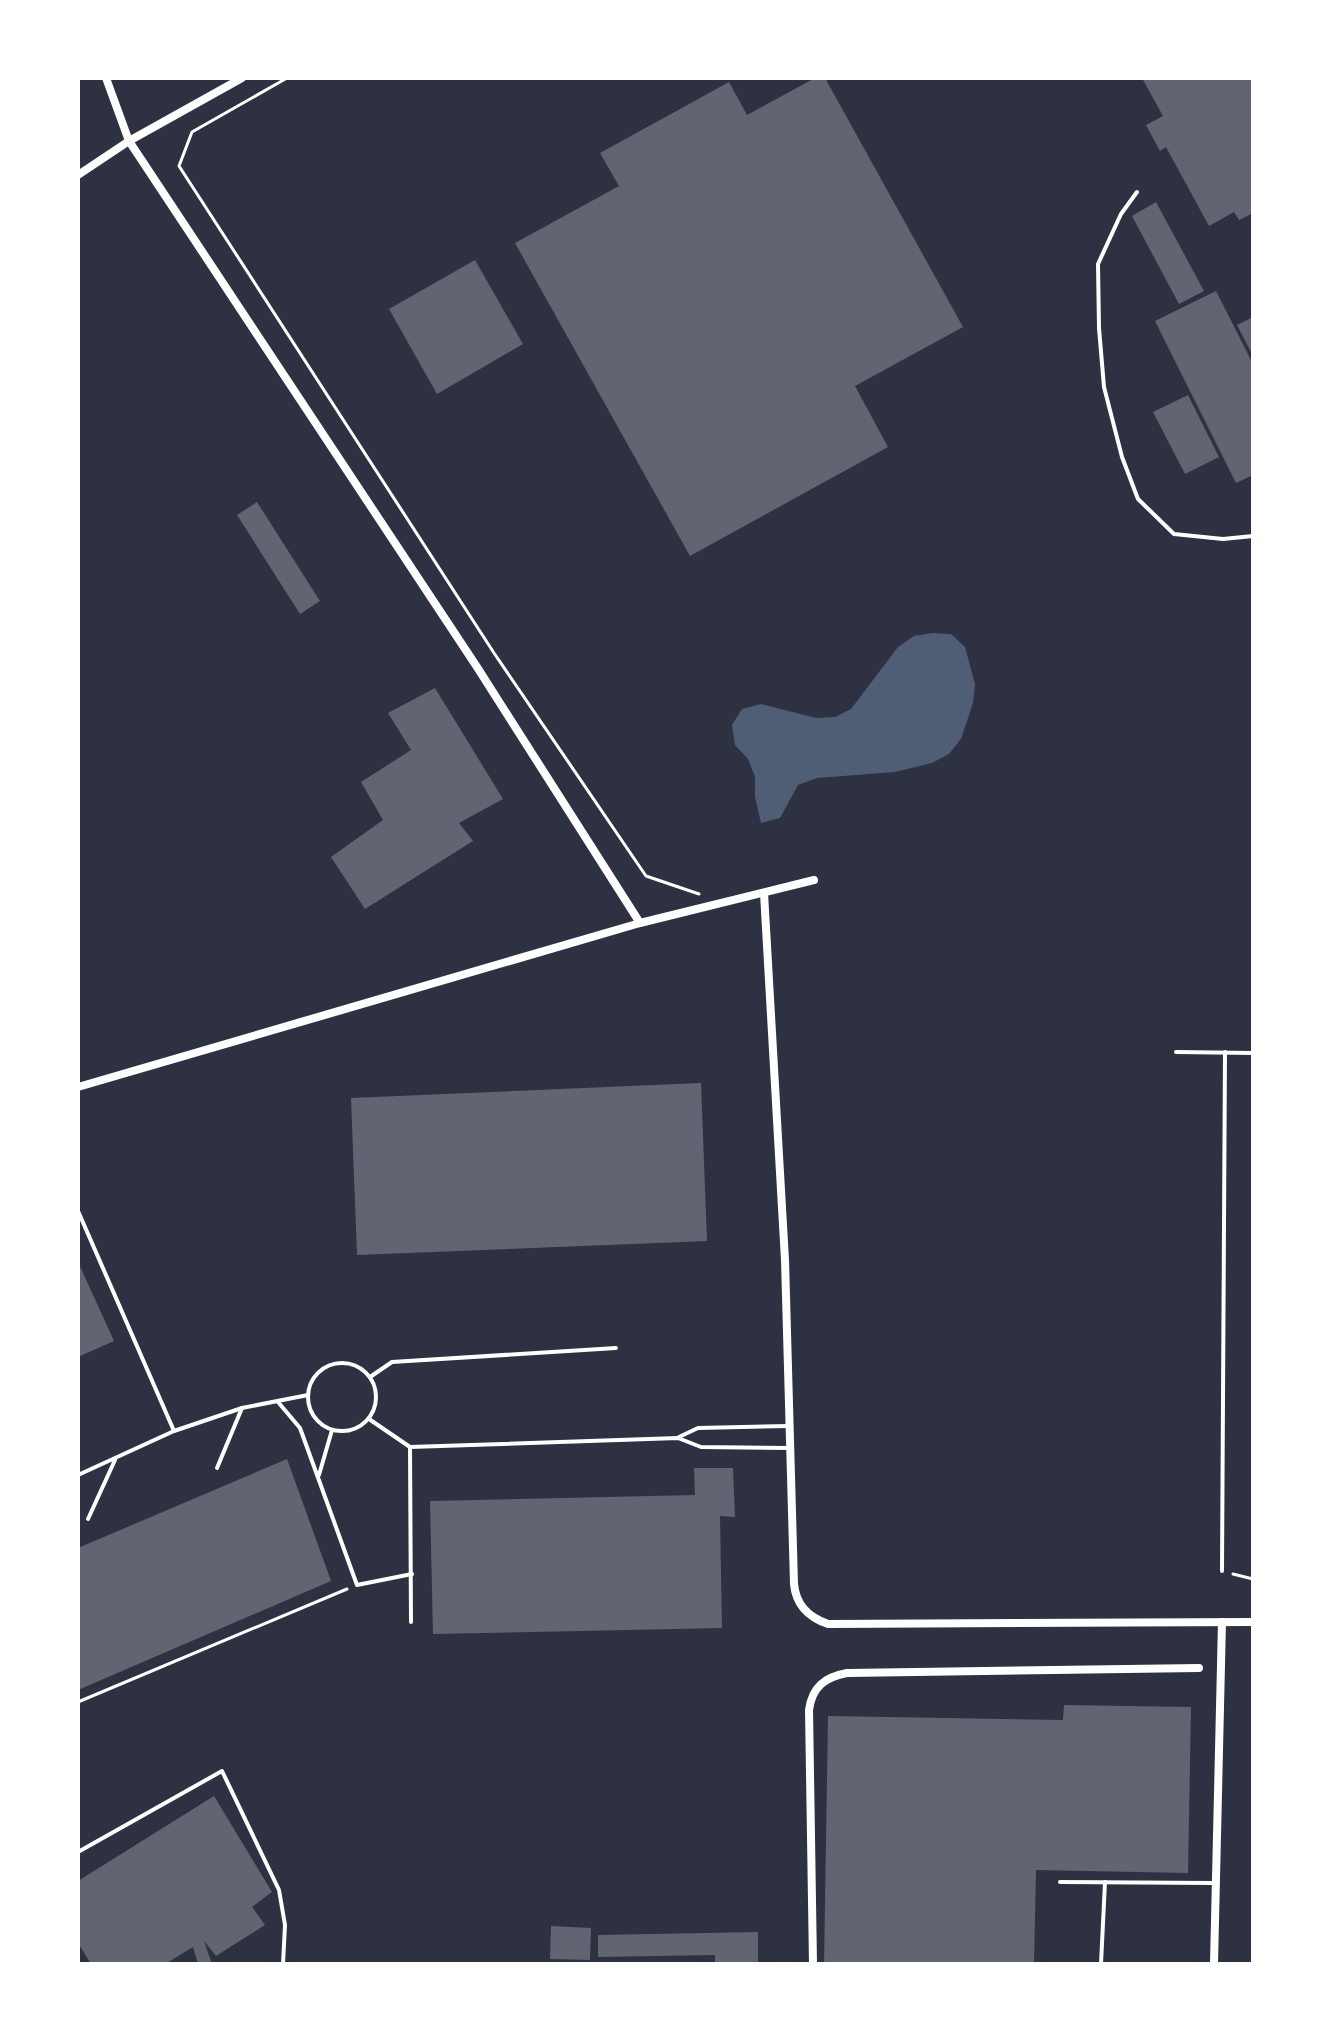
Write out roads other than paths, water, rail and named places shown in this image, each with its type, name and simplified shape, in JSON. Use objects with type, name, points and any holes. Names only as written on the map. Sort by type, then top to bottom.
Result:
[{"type":"street","points":[[106,78],[129,141],[477,667],[640,923]]},
{"type":"street","points":[[78,175],[129,141],[242,78]]},
{"type":"street","points":[[78,1087],[640,923],[814,880]]},
{"type":"street","points":[[764,893],[785,1260],[795,1594],[807,1614],[828,1624],[1253,1622]]},
{"type":"street","points":[[1214,1964],[1222,1622]]},
{"type":"street","points":[[813,1964],[809,1710],[815,1690],[821,1683],[834,1675],[847,1673],[1199,1668]]},
{"type":"lane","points":[[1137,192],[1121,214],[1098,264],[1104,387],[1122,457],[1138,499],[1174,534],[1223,539],[1253,536]]},
{"type":"lane","points":[[1176,1052],[1253,1053]]},
{"type":"lane","points":[[1222,1571],[1225,1052]]},
{"type":"lane","points":[[78,1211],[174,1431]]},
{"type":"lane","points":[[370,1377],[392,1362],[616,1348]]},
{"type":"lane","points":[[340,1362],[362,1369],[370,1377],[377,1398],[369,1419],[360,1427],[349,1431],[332,1430],[314,1416],[308,1395],[312,1379],[320,1370],[340,1362]]},
{"type":"lane","points":[[78,1475],[174,1431],[242,1408],[308,1395]]},
{"type":"lane","points":[[278,1402],[300,1428],[357,1585],[412,1574]]},
{"type":"lane","points":[[217,1468],[242,1408]]},
{"type":"lane","points":[[369,1419],[410,1447],[678,1438],[701,1447],[791,1448]]},
{"type":"lane","points":[[678,1438],[698,1428],[790,1426]]},
{"type":"lane","points":[[319,1477],[332,1430]]},
{"type":"lane","points":[[410,1447],[411,1622]]},
{"type":"lane","points":[[88,1519],[115,1460]]},
{"type":"lane","points":[[78,1852],[222,1771],[279,1890],[285,1925],[283,1964]]},
{"type":"lane","points":[[1060,1882],[1216,1883]]},
{"type":"lane","points":[[1101,1964],[1105,1882]]},
{"type":"water","points":[[951,634],[965,647],[975,684],[973,703],[961,739],[949,754],[932,763],[895,772],[817,778],[798,785],[780,818],[761,823],[755,797],[755,777],[748,759],[735,745],[732,725],[742,709],[761,704],[816,718],[835,717],[851,709],[898,647],[914,636]]}]
